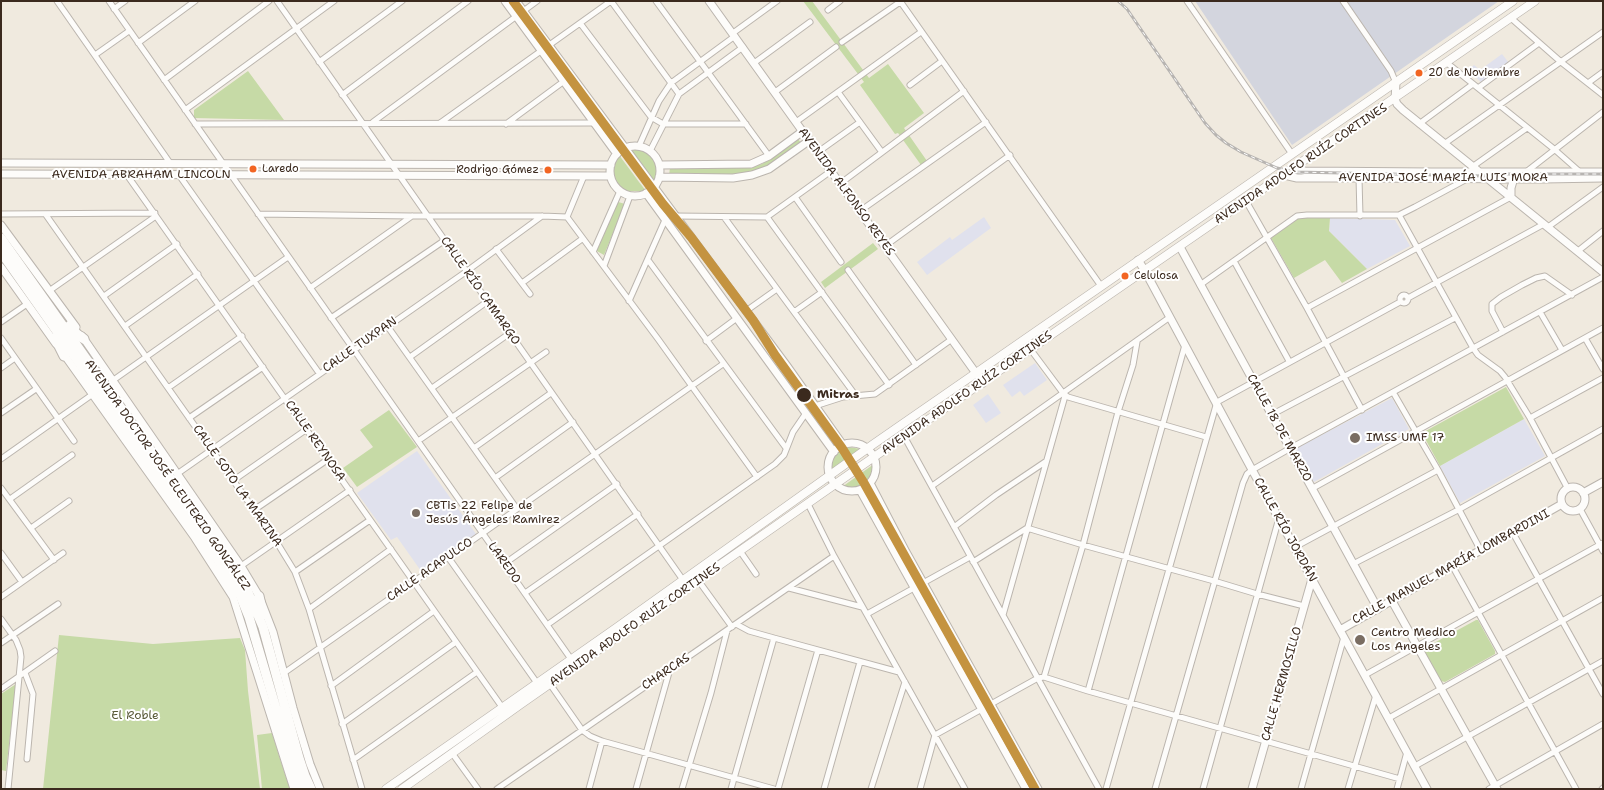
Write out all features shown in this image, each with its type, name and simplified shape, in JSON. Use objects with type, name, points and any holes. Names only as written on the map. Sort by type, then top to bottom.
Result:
[{"type":"highway","name":"AVENIDA DOCTOR JOSÉ ELEUTERIO GONZÁLEZ","points":[[1,238],[7,255],[31,302],[227,574],[245,606],[311,789]]},
{"type":"highway","name":"AVENIDA DOCTOR JOSÉ ELEUTERIO GONZÁLEZ","points":[[7,255],[49,304],[238,574],[251,596],[263,627],[296,776],[302,789]]},
{"type":"highway","points":[[31,302],[60,346],[64,356]]},
{"type":"highway","points":[[49,304],[57,309],[77,334],[84,339]]},
{"type":"highway","points":[[233,596],[249,629],[254,633]]},
{"type":"highway","points":[[259,596],[264,618],[263,627]]},
{"type":"main road","name":"AVENIDA ADOLFO RUÍZ CORTINES","points":[[386,789],[868,448],[1514,1]]},
{"type":"main road","name":"AVENIDA ADOLFO RUÍZ CORTINES","points":[[402,789],[874,457],[905,438],[1535,1]]},
{"type":"main road","points":[[819,483],[826,486],[825,492]]},
{"type":"street","points":[[57,1],[170,163]]},
{"type":"street","name":"LAREDO","points":[[109,1],[571,659]]},
{"type":"street","points":[[114,9],[125,1]]},
{"type":"street","points":[[138,43],[195,1]]},
{"type":"street","points":[[164,80],[269,1]]},
{"type":"street","name":"CALLE RÍO CAMARGO","points":[[276,1],[684,580]]},
{"type":"street","points":[[185,110],[334,1]]},
{"type":"street","points":[[319,62],[402,1]]},
{"type":"street","points":[[342,95],[468,1]]},
{"type":"street","points":[[505,1],[617,154]]},
{"type":"street","points":[[516,1],[843,445]]},
{"type":"street","points":[[372,123],[537,1]]},
{"type":"street","points":[[440,124],[611,1],[679,94]]},
{"type":"street","points":[[656,1],[769,156]]},
{"type":"street","points":[[638,146],[664,92],[671,83],[777,1]]},
{"type":"street","points":[[828,10],[840,1]]},
{"type":"street","points":[[842,42],[900,1],[1101,286]]},
{"type":"street","points":[[1187,1],[1292,154]]},
{"type":"street","points":[[1343,1],[1391,71],[1396,83],[1395,99],[1399,107],[1603,272]]},
{"type":"street","name":"AVENIDA ALFONSO REYES","points":[[712,2],[983,383]]},
{"type":"street","points":[[1511,18],[1561,62],[1603,95]]},
{"type":"street","points":[[754,63],[810,22]]},
{"type":"street","points":[[580,23],[651,118],[662,124],[746,124]]},
{"type":"street","points":[[95,55],[130,31]]},
{"type":"street","points":[[796,122],[922,32]]},
{"type":"street","points":[[1444,144],[1603,32]]},
{"type":"street","points":[[1419,124],[1539,43]]},
{"type":"street","points":[[650,151],[662,124],[679,94],[743,47]]},
{"type":"street","points":[[775,92],[836,47]]},
{"type":"street","points":[[910,85],[942,61]]},
{"type":"street","points":[[1447,63],[1580,172]]},
{"type":"street","points":[[1588,83],[1603,72]]},
{"type":"street","points":[[506,124],[571,76]]},
{"type":"street","points":[[840,183],[964,91]]},
{"type":"street","points":[[838,92],[881,151]]},
{"type":"street","points":[[1526,173],[1603,112]]},
{"type":"street","points":[[818,152],[860,122]]},
{"type":"street","points":[[860,211],[986,122]]},
{"type":"street","points":[[195,124],[594,123]]},
{"type":"street","points":[[1472,167],[1527,128]]},
{"type":"street","points":[[660,165],[745,164],[759,161],[769,156],[803,131]]},
{"type":"street","points":[[659,177],[733,178],[752,175],[769,169],[810,140]]},
{"type":"street","points":[[638,146],[650,151],[657,159],[660,165],[659,177],[654,187],[646,194],[630,196],[620,191],[612,182],[610,165],[617,154],[624,148],[638,146]]},
{"type":"street","points":[[885,246],[1010,155]]},
{"type":"street","points":[[1,163],[610,165]]},
{"type":"street","points":[[32,163],[35,169],[32,174]]},
{"type":"street","points":[[42,174],[42,167],[46,163]]},
{"type":"street","name":"AVENIDA JOSÉ MARÍA LUIS MORA","points":[[1293,169],[1305,171],[1603,172]]},
{"type":"street","points":[[675,216],[767,217],[831,171]]},
{"type":"street","points":[[1200,285],[1294,218],[1301,215],[1360,216],[1399,214],[1478,172]]},
{"type":"street","name":"AVENIDA ABRAHAM LINCOLN","points":[[1,174],[610,176]]},
{"type":"street","points":[[1,180],[13,174]]},
{"type":"street","name":"CALLE REYNOSA","points":[[127,174],[502,708]]},
{"type":"street","points":[[178,175],[319,373]]},
{"type":"street","name":"AVENIDA JOSÉ MARÍA LUIS MORA","points":[[1284,175],[1297,178],[1603,178]]},
{"type":"street","points":[[567,217],[584,176]]},
{"type":"street","points":[[1359,178],[1360,216]]},
{"type":"street","points":[[1511,197],[1514,178]]},
{"type":"street","points":[[1106,789],[1217,402],[1400,302],[1399,298],[1402,295],[1408,298],[1546,226],[1602,188],[1589,178]]},
{"type":"street","points":[[593,252],[620,191]]},
{"type":"street","points":[[646,194],[834,452]]},
{"type":"street","points":[[604,266],[630,196]]},
{"type":"street","points":[[1306,308],[1511,197]]},
{"type":"street","points":[[796,198],[842,262]]},
{"type":"street","points":[[1246,202],[1362,410]]},
{"type":"street","points":[[1,214],[155,215]]},
{"type":"street","points":[[258,214],[567,217]]},
{"type":"street","points":[[1399,214],[1473,348],[1478,355],[1500,371],[1508,382],[1530,418],[1568,489]]},
{"type":"street","name":"CALLE SOTO LA MARINA","points":[[46,215],[234,480],[295,572],[309,609],[362,789]]},
{"type":"street","points":[[49,291],[155,215]]},
{"type":"street","points":[[310,288],[412,216]]},
{"type":"street","name":"CALLE TUXPAN","points":[[177,474],[542,216]]},
{"type":"street","points":[[567,217],[758,477]]},
{"type":"street","points":[[767,217],[888,385]]},
{"type":"street","points":[[724,218],[856,396]]},
{"type":"street","points":[[630,301],[665,220]]},
{"type":"street","points":[[1,225],[84,339],[241,566],[259,596],[273,632],[310,764],[320,789]]},
{"type":"street","points":[[1578,252],[1603,230]]},
{"type":"street","points":[[522,283],[582,238]]},
{"type":"street","points":[[331,318],[445,240]]},
{"type":"street","points":[[104,296],[177,244]]},
{"type":"street","name":"CALLE 18 DE MARZO","points":[[1180,247],[1378,609]]},
{"type":"street","points":[[496,249],[530,294]]},
{"type":"street","points":[[112,381],[288,256]]},
{"type":"street","points":[[648,260],[786,448]]},
{"type":"street","name":"CALLE RÍO JORDÁN","points":[[1138,260],[1427,789]]},
{"type":"street","points":[[1234,261],[1289,361]]},
{"type":"street","points":[[1,267],[31,302],[1,322]]},
{"type":"street","points":[[848,270],[916,365]]},
{"type":"street","points":[[125,326],[198,274]]},
{"type":"street","points":[[1503,332],[1492,311],[1492,304],[1528,281],[1545,276],[1572,294]]},
{"type":"street","points":[[1156,789],[1244,478],[1252,470],[1289,448],[1362,410],[1603,277]]},
{"type":"street","points":[[746,311],[777,289]]},
{"type":"street","points":[[794,312],[822,292]]},
{"type":"street","points":[[410,357],[488,301]]},
{"type":"street","points":[[1540,312],[1562,350]]},
{"type":"street","points":[[932,486],[1170,317]]},
{"type":"street","points":[[706,340],[737,318]]},
{"type":"street","points":[[1271,415],[1455,318]]},
{"type":"street","points":[[388,326],[517,509]]},
{"type":"street","points":[[1313,488],[1603,328]]},
{"type":"street","points":[[432,388],[510,333]]},
{"type":"street","points":[[168,388],[242,336]]},
{"type":"street","points":[[1,338],[74,441]]},
{"type":"street","points":[[1585,338],[1603,370]]},
{"type":"street","points":[[815,406],[838,398],[875,394],[952,339]]},
{"type":"street","points":[[1041,678],[1083,545],[1118,412],[1133,365],[1137,342]]},
{"type":"street","points":[[1088,691],[1186,345]]},
{"type":"street","points":[[1031,350],[1064,394],[1118,412],[1206,437]]},
{"type":"street","points":[[418,441],[546,352]]},
{"type":"street","points":[[64,356],[93,394],[233,596],[294,789]]},
{"type":"street","points":[[1,368],[15,358]]},
{"type":"street","name":"CALLE ACAPULCO","points":[[284,673],[723,364]]},
{"type":"street","points":[[189,418],[263,367]]},
{"type":"street","points":[[1530,418],[1603,378]]},
{"type":"street","points":[[1,414],[36,389]]},
{"type":"street","points":[[1393,392],[1417,432],[1481,551]]},
{"type":"street","points":[[474,448],[552,393]]},
{"type":"street","points":[[1,459],[93,394]]},
{"type":"street","points":[[1003,615],[1064,394]]},
{"type":"street","points":[[547,625],[781,460],[793,432],[806,413]]},
{"type":"street","points":[[495,478],[573,422]]},
{"type":"street","points":[[234,480],[306,429]]},
{"type":"street","points":[[1353,564],[1458,510],[1603,429]]},
{"type":"street","points":[[905,438],[1003,615],[1041,678],[1099,789]]},
{"type":"street","points":[[852,443],[868,448],[874,457],[877,467],[870,484],[860,490],[847,490],[835,485],[830,476],[828,463],[834,452],[843,445],[852,443]]},
{"type":"street","points":[[10,499],[72,455]]},
{"type":"street","points":[[254,510],[327,460]]},
{"type":"street","points":[[954,527],[996,495],[1046,462]]},
{"type":"street","points":[[1295,547],[1438,470]]},
{"type":"street","points":[[1583,493],[1603,482]]},
{"type":"street","points":[[504,564],[617,484]]},
{"type":"street","points":[[870,484],[1038,789]]},
{"type":"street","points":[[1,488],[54,560]]},
{"type":"street","points":[[1576,488],[1583,493],[1584,503],[1580,509],[1572,511],[1566,509],[1562,504],[1563,494],[1568,489],[1576,488]]},
{"type":"street","points":[[241,566],[350,490]]},
{"type":"street","points":[[860,490],[1026,789]]},
{"type":"street","points":[[32,528],[69,501]]},
{"type":"street","points":[[808,504],[862,607],[965,789]]},
{"type":"street","name":"CALLE MANUEL MARÍA LOMBARDINI","points":[[1340,630],[1562,504]]},
{"type":"street","points":[[1580,509],[1601,544],[1603,551]]},
{"type":"street","points":[[525,593],[638,514]]},
{"type":"street","points":[[1202,789],[1280,518]]},
{"type":"street","points":[[295,572],[370,520]]},
{"type":"street","points":[[867,614],[1027,528],[1170,570],[1304,606]]},
{"type":"street","points":[[1513,533],[1603,694]]},
{"type":"street","points":[[1365,675],[1417,648],[1601,544]]},
{"type":"street","points":[[309,609],[391,549]]},
{"type":"street","points":[[740,551],[756,574]]},
{"type":"street","points":[[1,552],[22,582]]},
{"type":"street","points":[[1,598],[63,553]]},
{"type":"street","name":"CHARCAS","points":[[497,789],[834,556]]},
{"type":"street","points":[[448,557],[537,683]]},
{"type":"street","points":[[1453,567],[1576,789]]},
{"type":"street","name":"CALLE HERMOSILLO","points":[[1252,789],[1312,579]]},
{"type":"street","points":[[698,580],[732,627],[750,630],[899,672]]},
{"type":"street","points":[[789,588],[862,607]]},
{"type":"street","points":[[1388,718],[1603,598]]},
{"type":"street","points":[[1392,601],[1440,690],[1468,736],[1494,788],[1603,724]]},
{"type":"street","points":[[1,644],[58,604]]},
{"type":"street","points":[[331,686],[434,612]]},
{"type":"street","points":[[1,619],[13,635],[20,650],[22,675],[8,789]]},
{"type":"street","points":[[682,789],[732,627]]},
{"type":"street","points":[[1301,789],[1344,637]]},
{"type":"street","points":[[731,789],[774,638]]},
{"type":"street","points":[[342,724],[456,642]]},
{"type":"street","points":[[550,684],[582,730],[590,736],[602,741],[776,789],[818,650]]},
{"type":"street","points":[[1,689],[55,651]]},
{"type":"street","points":[[1415,766],[1603,661]]},
{"type":"street","points":[[824,789],[860,662]]},
{"type":"street","points":[[636,789],[670,669]]},
{"type":"street","points":[[354,760],[477,672]]},
{"type":"street","points":[[22,675],[29,680],[33,694],[28,759]]},
{"type":"street","points":[[920,789],[935,735],[982,708],[1041,678],[1400,779]]},
{"type":"street","points":[[871,789],[904,682]]},
{"type":"street","points":[[1348,789],[1376,695]]},
{"type":"street","points":[[589,789],[602,741]]},
{"type":"street","points":[[1397,789],[1407,752]]},
{"type":"street","points":[[452,753],[478,789]]},
{"type":"street","points":[[1,774],[9,774]]},
{"type":"shaded area","points":[[1195,1],[1499,1],[1292,145]]},
{"type":"shaded area","points":[[1502,54],[1509,63],[1482,83],[1468,70],[1474,65],[1480,70]]},
{"type":"shaded area","points":[[984,217],[991,228],[927,275],[917,262],[950,237],[952,240]]},
{"type":"shaded area","points":[[1330,218],[1395,220],[1410,246],[1367,269],[1329,231]]},
{"type":"shaded area","points":[[1035,363],[1047,380],[1024,396],[1020,391],[1012,397],[1003,385]]},
{"type":"shaded area","points":[[988,394],[1001,413],[986,423],[973,405]]},
{"type":"shaded area","name":"IMSS UMF 17","points":[[1392,398],[1409,429],[1314,482],[1295,449]]},
{"type":"shaded area","points":[[1524,419],[1545,456],[1460,503],[1440,466]]},
{"type":"shaded area","name":"CBTis 22 Felipe de Jesús Ángeles Ramirez","points":[[417,451],[476,534],[421,571],[397,537],[391,540],[357,493]]},
{"type":"green space","points":[[803,1],[812,1],[869,78],[888,64],[924,113],[904,128],[927,161],[921,165],[898,133],[895,134],[860,85],[864,82]]},
{"type":"green space","points":[[248,71],[284,120],[194,118],[194,110]]},
{"type":"green space","points":[[798,139],[802,144],[767,169],[733,177],[669,176],[670,167],[751,167],[762,164]]},
{"type":"green space","points":[[643,149],[655,159],[658,171],[654,183],[629,150]]},
{"type":"green space","points":[[619,155],[646,191],[628,191],[616,182],[612,168],[615,159]]},
{"type":"green space","points":[[615,201],[625,204],[604,255],[595,250]]},
{"type":"green space","points":[[1300,217],[1330,218],[1329,231],[1367,269],[1342,283],[1325,260],[1294,278],[1271,238]]},
{"type":"green space","points":[[873,243],[878,249],[825,288],[821,282]]},
{"type":"green space","points":[[1506,387],[1524,419],[1440,466],[1422,433]]},
{"type":"green space","points":[[389,410],[417,447],[357,487],[343,468],[373,447],[360,430]]},
{"type":"green space","points":[[843,448],[861,449],[831,471],[835,455]]},
{"type":"green space","points":[[874,464],[871,478],[862,486],[851,490],[842,487]]},
{"type":"green space","points":[[1478,620],[1495,654],[1445,682],[1441,681],[1424,651],[1425,648]]},
{"type":"green space","name":"El Roble","points":[[59,635],[153,644],[240,638],[245,650],[260,789],[43,789]]},
{"type":"green space","points":[[16,684],[6,771],[1,770],[1,694]]},
{"type":"green space","points":[[272,733],[290,789],[262,789],[257,735]]},
{"type":"railway","points":[[1118,1],[1127,9],[1205,123],[1216,135],[1241,152],[1277,168],[1295,172],[1483,176],[1503,174],[1603,174]]},
{"type":"railway","points":[[663,208],[689,234]]},
{"type":"transit line","points":[[513,1],[663,204],[691,237],[753,320],[775,355],[842,448],[864,483],[1035,789]]},
{"type":"place","name":"20 de Noviembre","points":[[1419,73]]},
{"type":"place","name":"Laredo","points":[[253,169]]},
{"type":"place","name":"Rodrigo Gómez","points":[[548,170]]},
{"type":"place","name":"Celulosa","points":[[1125,276]]},
{"type":"place","name":"Mitras","points":[[804,395]]},
{"type":"place","name":"IMSS UMF 17","points":[[1355,438]]},
{"type":"place","name":"CBTis 22 Felipe de Jesús Ángeles Ramirez","points":[[416,513]]},
{"type":"place","name":"Centro Medico Los Angeles","points":[[1360,640]]}]
